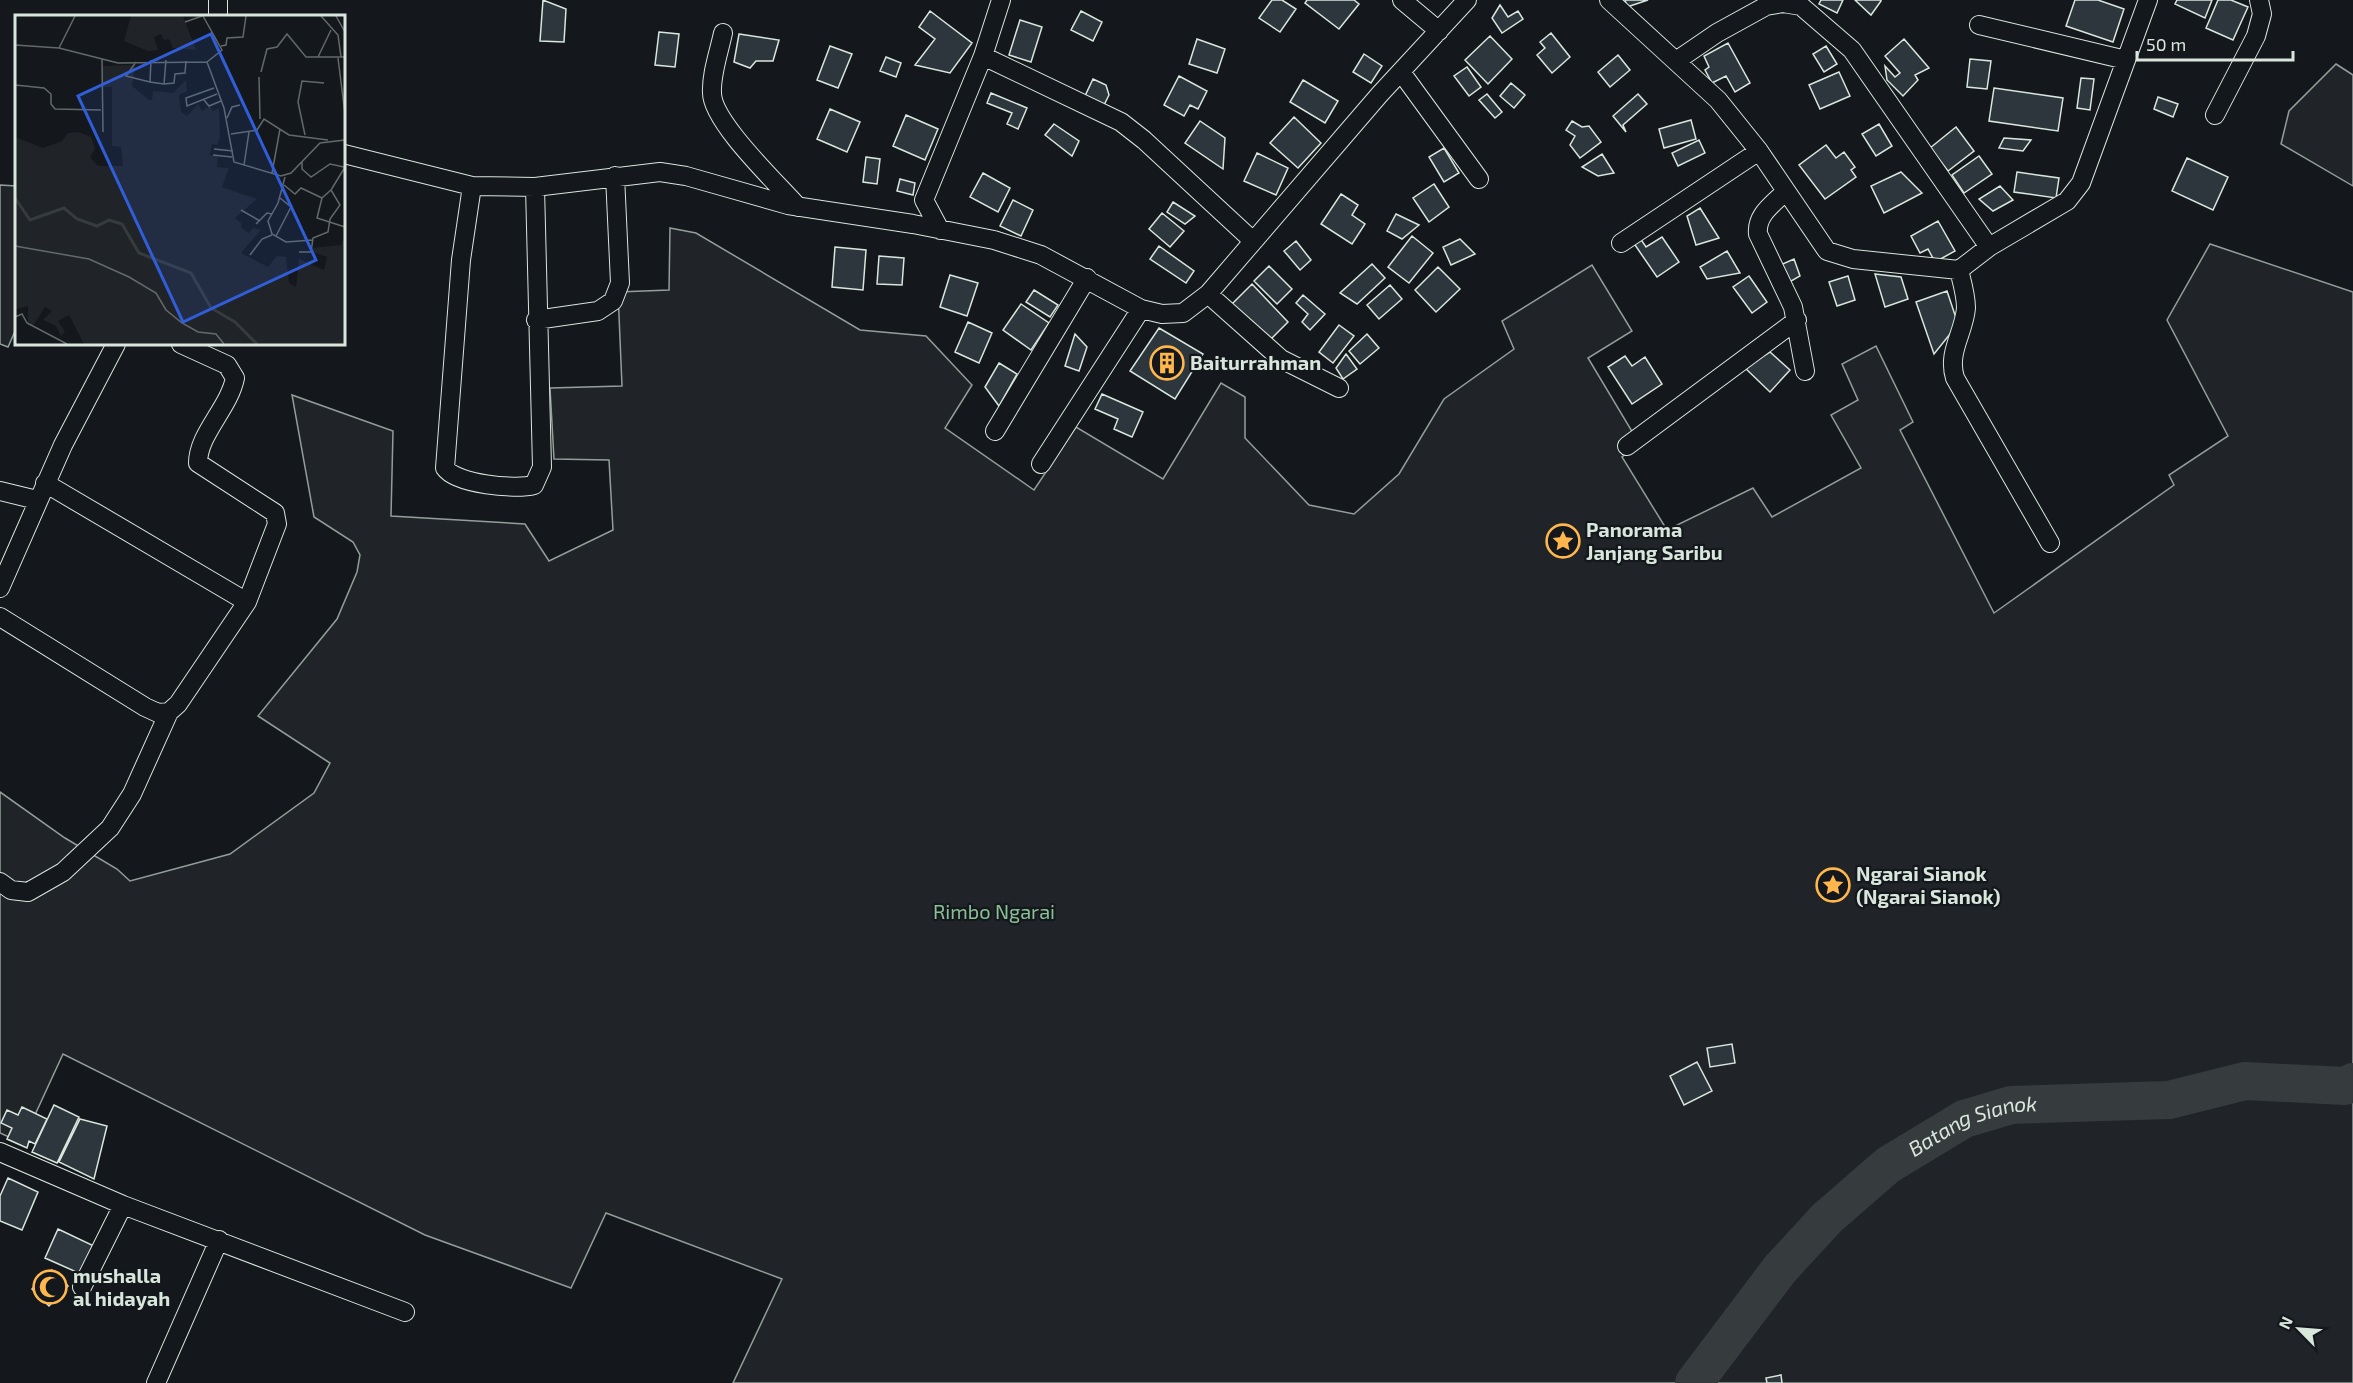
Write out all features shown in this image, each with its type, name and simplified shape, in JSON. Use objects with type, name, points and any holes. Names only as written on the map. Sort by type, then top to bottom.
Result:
[{"type":"street","points":[[913,224],[983,56],[998,16],[1001,0]]},
{"type":"street","points":[[1402,0],[1439,31]]},
{"type":"street","points":[[345,154],[472,186],[535,187],[660,172],[686,176],[798,207],[913,224],[994,240],[1041,255],[1087,278],[1140,309],[1162,314],[1183,313],[1208,294],[1252,240],[1467,0]]},
{"type":"street","points":[[1609,0],[1718,100],[1760,151],[1785,192],[1827,251],[1853,259],[1959,270],[1989,247],[2067,201],[2080,183],[2148,0]]},
{"type":"street","points":[[2215,115],[2256,36],[2262,14],[2259,0]]},
{"type":"street","points":[[1676,61],[1718,33],[1766,6],[1784,3],[1801,6],[1852,50],[1989,247]]},
{"type":"street","points":[[1978,24],[2126,60]]},
{"type":"street","points":[[723,33],[712,93],[715,106],[728,128],[798,207]]},
{"type":"street","points":[[983,56],[1121,122],[1144,140],[1252,240]]},
{"type":"street","points":[[1401,72],[1479,179]]},
{"type":"street","points":[[1621,243],[1760,151]]},
{"type":"street","points":[[536,320],[598,311],[613,301],[620,282],[615,176]]},
{"type":"street","points":[[472,186],[461,260],[444,461],[449,475],[457,479],[523,488],[534,484],[542,467],[536,320],[535,187]]},
{"type":"street","points":[[1785,192],[1761,216],[1757,225],[1758,234],[1797,320],[1805,371]]},
{"type":"street","points":[[924,200],[940,230]]},
{"type":"street","points":[[1959,270],[1966,309],[1953,350],[1951,366],[1955,378],[2050,543]]},
{"type":"street","points":[[996,430],[1087,278]]},
{"type":"street","points":[[1208,294],[1281,359],[1339,388]]},
{"type":"street","points":[[1041,464],[1140,309]]},
{"type":"street","points":[[1627,446],[1797,320]]},
{"type":"street","points":[[0,588],[45,483],[115,345]]},
{"type":"street","points":[[0,882],[11,890],[28,892],[63,872],[110,828],[132,794],[169,712],[178,704],[247,602],[277,524],[275,513],[198,463],[198,451],[232,394],[235,378],[227,365],[184,345]]},
{"type":"street","points":[[45,483],[247,602]]},
{"type":"street","points":[[0,491],[37,500]]},
{"type":"street","points":[[0,617],[145,707],[158,713],[169,712]]},
{"type":"street","points":[[0,1152],[123,1204],[405,1312]]},
{"type":"street","points":[[82,1287],[123,1204]]},
{"type":"street","points":[[156,1383],[219,1240]]},
{"type":"green space","points":[[2336,64],[2353,75],[2353,186],[2281,144],[2289,111]]},
{"type":"green space","points":[[0,185],[15,186],[15,331],[8,347],[0,344]]},
{"type":"green space","name":"Rimbo Ngarai","points":[[670,228],[696,233],[860,330],[926,336],[972,385],[945,428],[1034,490],[1076,427],[1163,479],[1221,383],[1245,397],[1245,438],[1309,505],[1354,514],[1399,474],[1444,399],[1514,349],[1502,321],[1592,265],[1632,331],[1588,358],[1639,443],[1622,457],[1667,530],[1753,488],[1772,517],[1861,468],[1831,415],[1858,400],[1842,364],[1876,346],[1913,422],[1900,430],[1994,613],[2174,485],[2169,475],[2228,436],[2167,320],[2210,244],[2353,292],[2353,1383],[733,1383],[782,1279],[606,1213],[571,1288],[425,1235],[63,1054],[22,1143],[0,1133],[0,792],[65,838],[117,869],[130,881],[230,854],[314,793],[330,763],[258,716],[337,619],[357,572],[360,555],[353,542],[314,517],[292,395],[393,431],[391,516],[525,524],[549,561],[613,530],[609,460],[554,459],[550,388],[622,386],[618,292],[669,290]]},
{"type":"building","points":[[543,0],[566,9],[564,42],[540,41]]},
{"type":"building","points":[[1272,0],[1282,0],[1296,9],[1280,32],[1259,18]]},
{"type":"building","points":[[1307,0],[1354,0],[1359,4],[1339,29],[1305,3]]},
{"type":"building","points":[[1625,0],[1648,0],[1627,7]]},
{"type":"building","points":[[1821,0],[1843,0],[1837,13],[1819,4]]},
{"type":"building","points":[[1855,0],[1881,0],[1881,1],[1871,15]]},
{"type":"building","points":[[2075,0],[2098,0],[2124,9],[2113,42],[2066,26]]},
{"type":"building","points":[[2177,0],[2212,0],[2205,18],[2175,4]]},
{"type":"building","points":[[2218,0],[2231,0],[2248,7],[2233,40],[2206,28]]},
{"type":"building","points":[[1500,5],[1508,17],[1518,11],[1523,19],[1502,33],[1492,18]]},
{"type":"building","points":[[930,11],[972,43],[950,73],[915,65],[935,39],[919,27]]},
{"type":"building","points":[[1081,11],[1102,22],[1093,41],[1071,30]]},
{"type":"building","points":[[1020,20],[1042,27],[1031,62],[1009,55]]},
{"type":"building","points":[[659,32],[679,34],[675,67],[655,65]]},
{"type":"building","points":[[1551,33],[1570,57],[1552,73],[1537,55],[1545,48],[1540,42]]},
{"type":"building","points":[[739,34],[779,40],[773,61],[756,61],[750,68],[734,62]]},
{"type":"building","points":[[1490,36],[1512,59],[1488,84],[1465,60]]},
{"type":"building","points":[[1197,39],[1225,49],[1217,73],[1189,64]]},
{"type":"building","points":[[1904,39],[1929,68],[1915,75],[1918,80],[1903,96],[1887,80],[1885,66],[1895,77],[1900,73],[1885,56]]},
{"type":"building","points":[[1728,43],[1750,83],[1735,92],[1726,76],[1712,83],[1705,70],[1709,67],[1704,56]]},
{"type":"building","points":[[830,46],[852,54],[838,88],[817,80]]},
{"type":"building","points":[[1826,46],[1837,64],[1824,72],[1813,54]]},
{"type":"building","points":[[1364,54],[1382,66],[1371,83],[1353,72]]},
{"type":"building","points":[[1618,55],[1630,70],[1610,87],[1598,72]]},
{"type":"building","points":[[886,57],[901,63],[896,77],[880,71]]},
{"type":"building","points":[[1970,59],[1991,61],[1987,89],[1967,87]]},
{"type":"building","points":[[1467,67],[1481,87],[1469,96],[1454,76]]},
{"type":"building","points":[[1839,72],[1850,96],[1820,109],[1809,85]]},
{"type":"building","points":[[1179,76],[1207,91],[1198,109],[1190,105],[1184,116],[1164,105]]},
{"type":"building","points":[[2081,78],[2094,79],[2090,110],[2077,108]]},
{"type":"building","points":[[1093,79],[1106,85],[1109,95],[1104,105],[1085,96]]},
{"type":"building","points":[[1303,80],[1338,101],[1325,123],[1290,102]]},
{"type":"building","points":[[1511,83],[1525,95],[1514,108],[1500,96]]},
{"type":"building","points":[[1994,88],[2063,98],[2058,131],[1989,121]]},
{"type":"building","points":[[991,93],[1027,108],[1018,129],[1007,124],[1012,113],[987,103]]},
{"type":"building","points":[[1487,94],[1502,112],[1495,118],[1479,100]]},
{"type":"building","points":[[1638,94],[1647,104],[1623,125],[1626,132],[1613,116]]},
{"type":"building","points":[[2158,97],[2178,104],[2173,117],[2154,109]]},
{"type":"building","points":[[830,109],[860,122],[847,152],[817,139]]},
{"type":"building","points":[[906,115],[938,129],[925,160],[893,146]]},
{"type":"building","points":[[1294,117],[1321,143],[1298,168],[1270,143]]},
{"type":"building","points":[[1691,120],[1696,139],[1664,148],[1659,129]]},
{"type":"building","points":[[1200,121],[1225,138],[1223,169],[1185,143]]},
{"type":"building","points":[[1572,121],[1582,127],[1589,126],[1601,142],[1580,158],[1570,145],[1575,136],[1566,130]]},
{"type":"building","points":[[1054,124],[1079,141],[1072,156],[1045,135]]},
{"type":"building","points":[[1879,124],[1892,146],[1876,156],[1862,134]]},
{"type":"building","points":[[1956,127],[1974,151],[1948,171],[1930,148]]},
{"type":"building","points":[[2004,138],[2031,140],[2023,151],[1999,148]]},
{"type":"building","points":[[1699,140],[1705,153],[1678,166],[1672,153]]},
{"type":"building","points":[[1826,145],[1836,158],[1844,152],[1855,167],[1851,170],[1856,177],[1825,199],[1799,165]]},
{"type":"building","points":[[1444,148],[1459,173],[1444,182],[1429,157]]},
{"type":"building","points":[[1257,153],[1288,168],[1276,195],[1244,181]]},
{"type":"building","points":[[1602,154],[1614,173],[1598,176],[1582,167]]},
{"type":"building","points":[[1979,156],[1992,174],[1964,193],[1952,175]]},
{"type":"building","points":[[866,157],[880,159],[877,184],[863,182]]},
{"type":"building","points":[[2187,158],[2228,177],[2213,210],[2172,191]]},
{"type":"building","points":[[1901,172],[1922,193],[1884,213],[1871,186]]},
{"type":"building","points":[[2017,172],[2059,178],[2056,198],[2014,192]]},
{"type":"building","points":[[983,173],[1010,188],[998,212],[970,197]]},
{"type":"building","points":[[900,179],[915,183],[913,195],[897,191]]},
{"type":"building","points":[[1434,184],[1449,207],[1429,222],[1413,198]]},
{"type":"building","points":[[2000,186],[2013,200],[1993,211],[1979,199]]},
{"type":"building","points":[[1341,194],[1358,205],[1352,215],[1365,224],[1352,244],[1321,224]]},
{"type":"building","points":[[1013,200],[1033,210],[1021,236],[1000,226]]},
{"type":"building","points":[[1173,202],[1195,216],[1185,224],[1167,212]]},
{"type":"building","points":[[1700,208],[1719,238],[1696,245],[1687,216]]},
{"type":"building","points":[[1162,213],[1184,231],[1170,247],[1149,229]]},
{"type":"building","points":[[1396,214],[1419,225],[1402,239],[1387,231]]},
{"type":"building","points":[[1938,221],[1955,251],[1935,262],[1928,249],[1920,253],[1911,236]]},
{"type":"building","points":[[1412,236],[1433,253],[1409,283],[1388,267]]},
{"type":"building","points":[[1662,237],[1679,262],[1657,277],[1633,242],[1640,238],[1646,247]]},
{"type":"building","points":[[1460,239],[1475,254],[1451,265],[1443,247]]},
{"type":"building","points":[[1296,241],[1311,260],[1300,270],[1284,251]]},
{"type":"building","points":[[1159,246],[1194,271],[1186,283],[1150,259]]},
{"type":"building","points":[[835,247],[866,250],[863,290],[832,287]]},
{"type":"building","points":[[1727,251],[1740,273],[1707,279],[1700,267]]},
{"type":"building","points":[[879,256],[904,258],[902,285],[877,284]]},
{"type":"building","points":[[1794,259],[1800,276],[1786,284],[1778,266]]},
{"type":"building","points":[[1372,264],[1385,278],[1357,304],[1340,293]]},
{"type":"building","points":[[1269,266],[1292,289],[1277,304],[1254,281]]},
{"type":"building","points":[[1438,267],[1460,289],[1436,312],[1415,290]]},
{"type":"building","points":[[1875,274],[1901,277],[1908,299],[1885,307]]},
{"type":"building","points":[[950,275],[978,283],[967,316],[940,307]]},
{"type":"building","points":[[1749,276],[1767,302],[1752,313],[1733,287]]},
{"type":"building","points":[[1848,276],[1855,300],[1837,306],[1829,282]]},
{"type":"building","points":[[1252,284],[1288,322],[1266,344],[1230,306]]},
{"type":"building","points":[[1390,285],[1402,299],[1379,319],[1367,305]]},
{"type":"building","points":[[1034,290],[1058,305],[1050,317],[1026,302]]},
{"type":"building","points":[[1947,291],[1958,324],[1934,354],[1916,302]]},
{"type":"building","points":[[1303,295],[1325,314],[1310,330],[1302,322],[1308,314],[1296,303]]},
{"type":"building","points":[[1021,304],[1049,323],[1031,350],[1003,330]]},
{"type":"building","points":[[968,322],[992,333],[979,363],[955,352]]},
{"type":"building","points":[[1339,325],[1354,336],[1333,363],[1319,352]]},
{"type":"building","name":"Baiturrahman","points":[[1159,328],[1203,354],[1175,399],[1130,371]]},
{"type":"building","points":[[1075,334],[1087,347],[1079,371],[1065,366]]},
{"type":"building","points":[[1367,334],[1379,348],[1360,364],[1349,351]]},
{"type":"building","points":[[1770,352],[1790,370],[1770,392],[1744,367]]},
{"type":"building","points":[[1346,354],[1357,369],[1343,379],[1336,368]]},
{"type":"building","points":[[1625,356],[1632,366],[1645,357],[1662,384],[1632,404],[1608,367]]},
{"type":"building","points":[[999,363],[1017,374],[999,406],[985,387]]},
{"type":"building","points":[[1102,394],[1143,412],[1132,437],[1114,429],[1118,419],[1095,409]]},
{"type":"building","points":[[1732,1044],[1735,1063],[1710,1067],[1707,1048]]},
{"type":"building","points":[[1697,1062],[1712,1091],[1684,1105],[1670,1076]]},
{"type":"building","points":[[54,1105],[79,1117],[57,1163],[32,1152]]},
{"type":"building","points":[[22,1107],[47,1119],[35,1144],[29,1141],[27,1148],[7,1139],[12,1128],[1,1123],[7,1110],[18,1115]]},
{"type":"building","points":[[80,1119],[107,1126],[94,1179],[59,1162]]},
{"type":"building","points":[[8,1178],[38,1192],[22,1230],[0,1221],[0,1196]]},
{"type":"building","points":[[58,1229],[94,1246],[81,1274],[45,1258]]},
{"type":"building","name":"mushalla al hidayah","points":[[52,1270],[68,1286],[49,1306],[32,1289]]},
{"type":"building","points":[[1781,1375],[1782,1383],[1767,1383],[1766,1378]]},
{"type":"waterway","name":"Batang Sianok","points":[[1694,1383],[1780,1269],[1827,1218],[1888,1165],[1964,1119],[2011,1105],[2169,1100],[2245,1081],[2345,1086],[2353,1082]]},
{"type":"place","name":"Baiturrahman","points":[[1167,363]]},
{"type":"place","name":"Panorama Janjang Saribu","points":[[1563,541]]},
{"type":"place","name":"Ngarai Sianok (Ngarai Sianok)","points":[[1833,885]]},
{"type":"place","name":"mushalla al hidayah","points":[[50,1287]]}]
